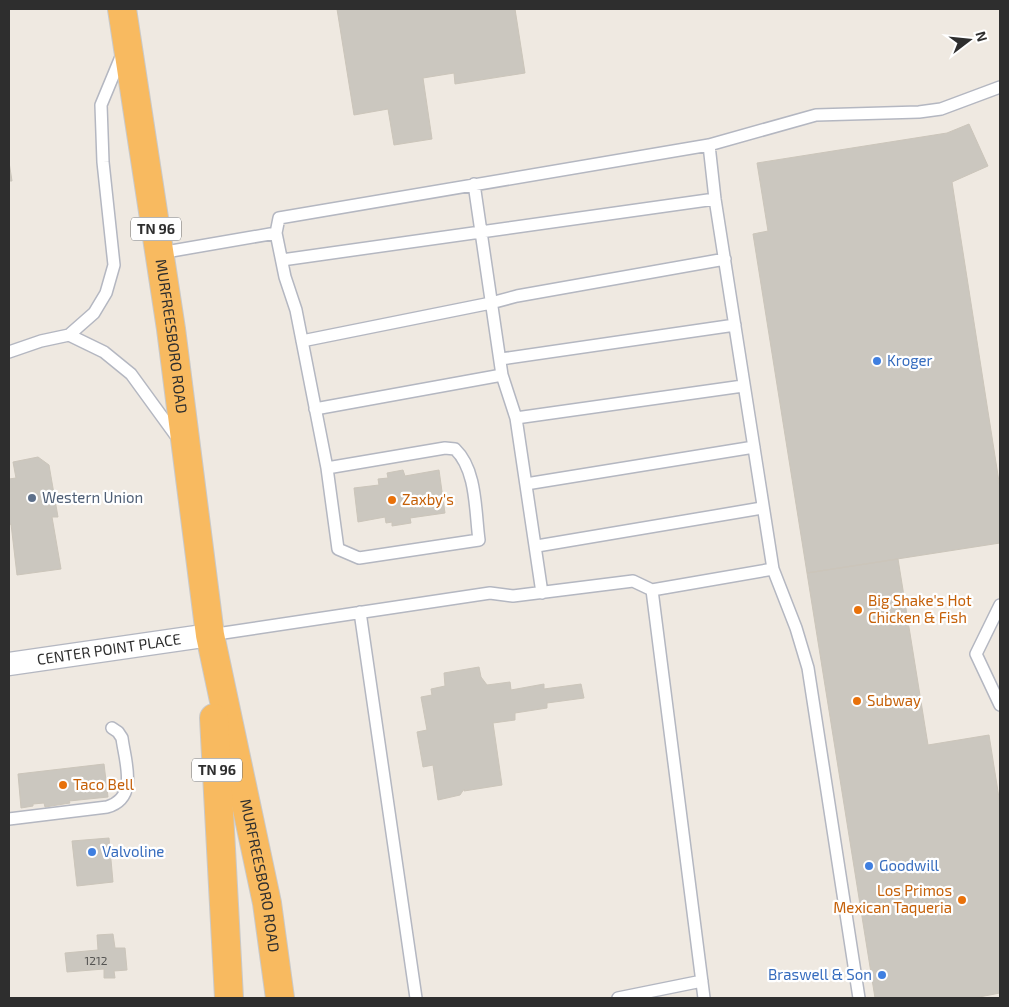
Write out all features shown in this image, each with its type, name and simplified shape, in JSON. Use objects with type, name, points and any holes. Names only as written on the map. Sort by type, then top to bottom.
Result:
[{"type":"highway","name":"MURFREESBORO ROAD","points":[[122,9],[160,253],[210,635],[230,998]]},
{"type":"highway","name":"MURFREESBORO ROAD","points":[[210,635],[266,903],[280,998]]},
{"type":"street","name":"CENTER POINT PLACE","points":[[9,664],[210,635]]},
{"type":"lane","points":[[9,352],[41,340],[69,335],[94,313],[106,293],[114,265],[103,162],[101,105],[127,42]]},
{"type":"lane","points":[[327,468],[444,448],[455,449],[464,457],[468,469],[479,540],[359,558],[338,549],[327,468],[296,310],[276,233],[278,218],[709,145],[816,115],[919,112],[941,109],[1000,87]]},
{"type":"lane","points":[[709,145],[715,199],[762,508],[773,569],[796,628],[808,668],[859,998]]},
{"type":"lane","points":[[474,184],[502,375],[516,418],[537,546],[542,593]]},
{"type":"lane","points":[[282,260],[715,199]]},
{"type":"lane","points":[[160,253],[276,233]]},
{"type":"lane","points":[[302,342],[517,296],[725,259]]},
{"type":"lane","points":[[501,359],[735,325]]},
{"type":"lane","points":[[69,335],[104,352],[131,374],[186,451]]},
{"type":"lane","points":[[315,409],[502,375]]},
{"type":"lane","points":[[516,418],[743,386]]},
{"type":"lane","points":[[526,484],[754,447]]},
{"type":"lane","points":[[537,546],[762,508]]},
{"type":"lane","points":[[210,635],[490,593],[513,596],[633,580],[652,590],[773,569]]},
{"type":"lane","points":[[652,590],[704,998]]},
{"type":"lane","points":[[1000,605],[976,654],[1000,705]]},
{"type":"lane","points":[[360,612],[416,998]]},
{"type":"lane","points":[[9,819],[107,808],[121,802],[125,796],[127,779],[122,738],[112,728]]},
{"type":"lane","points":[[618,998],[702,981]]},
{"type":"building","points":[[337,9],[515,9],[525,73],[455,84],[454,73],[423,78],[432,139],[394,145],[388,109],[354,115]]},
{"type":"building","name":"Kroger","points":[[969,124],[988,166],[952,182],[1000,488],[1000,543],[807,573],[753,234],[768,231],[757,163],[947,133]]},
{"type":"building","points":[[9,162],[12,181],[9,181]]},
{"type":"building","name":"Western Union","points":[[38,457],[49,465],[58,517],[52,517],[61,569],[17,575],[11,524],[9,525],[9,479],[16,478],[13,462]]},
{"type":"building","points":[[403,470],[405,476],[439,470],[445,513],[410,518],[411,523],[392,526],[392,522],[386,523],[385,517],[358,522],[354,488],[379,485],[378,479],[388,478],[387,473]]},
{"type":"building","points":[[898,559],[928,745],[989,735],[1000,804],[1000,993],[974,998],[875,998],[807,573]]},
{"type":"building","points":[[479,667],[481,677],[487,685],[510,682],[511,690],[544,684],[544,689],[581,684],[584,698],[547,703],[547,708],[515,713],[515,720],[493,723],[502,785],[464,791],[464,789],[460,795],[438,800],[433,765],[423,767],[417,732],[427,730],[421,697],[432,695],[431,689],[445,686],[444,673]]},
{"type":"building","name":"Taco Bell","points":[[104,764],[108,797],[69,801],[70,803],[45,807],[44,803],[33,804],[33,806],[21,808],[18,774]]},
{"type":"building","name":"Valvoline","points":[[109,838],[113,882],[77,886],[72,841]]},
{"type":"building","points":[[113,934],[115,948],[125,948],[127,970],[114,971],[115,978],[104,978],[104,969],[67,972],[65,953],[98,950],[97,935]]},
{"type":"place","name":"Kroger","points":[[877,361]]},
{"type":"place","name":"Western Union","points":[[32,498]]},
{"type":"place","name":"Zaxby's","points":[[392,500]]},
{"type":"place","name":"Big Shake's Hot Chicken & Fish","points":[[858,610]]},
{"type":"place","name":"Subway","points":[[857,701]]},
{"type":"place","name":"Taco Bell","points":[[63,785]]},
{"type":"place","name":"Valvoline","points":[[92,852]]},
{"type":"place","name":"Goodwill","points":[[869,866]]},
{"type":"place","name":"Los Primos Mexican Taqueria","points":[[962,900]]},
{"type":"place","name":"Braswell & Son","points":[[882,975]]}]
